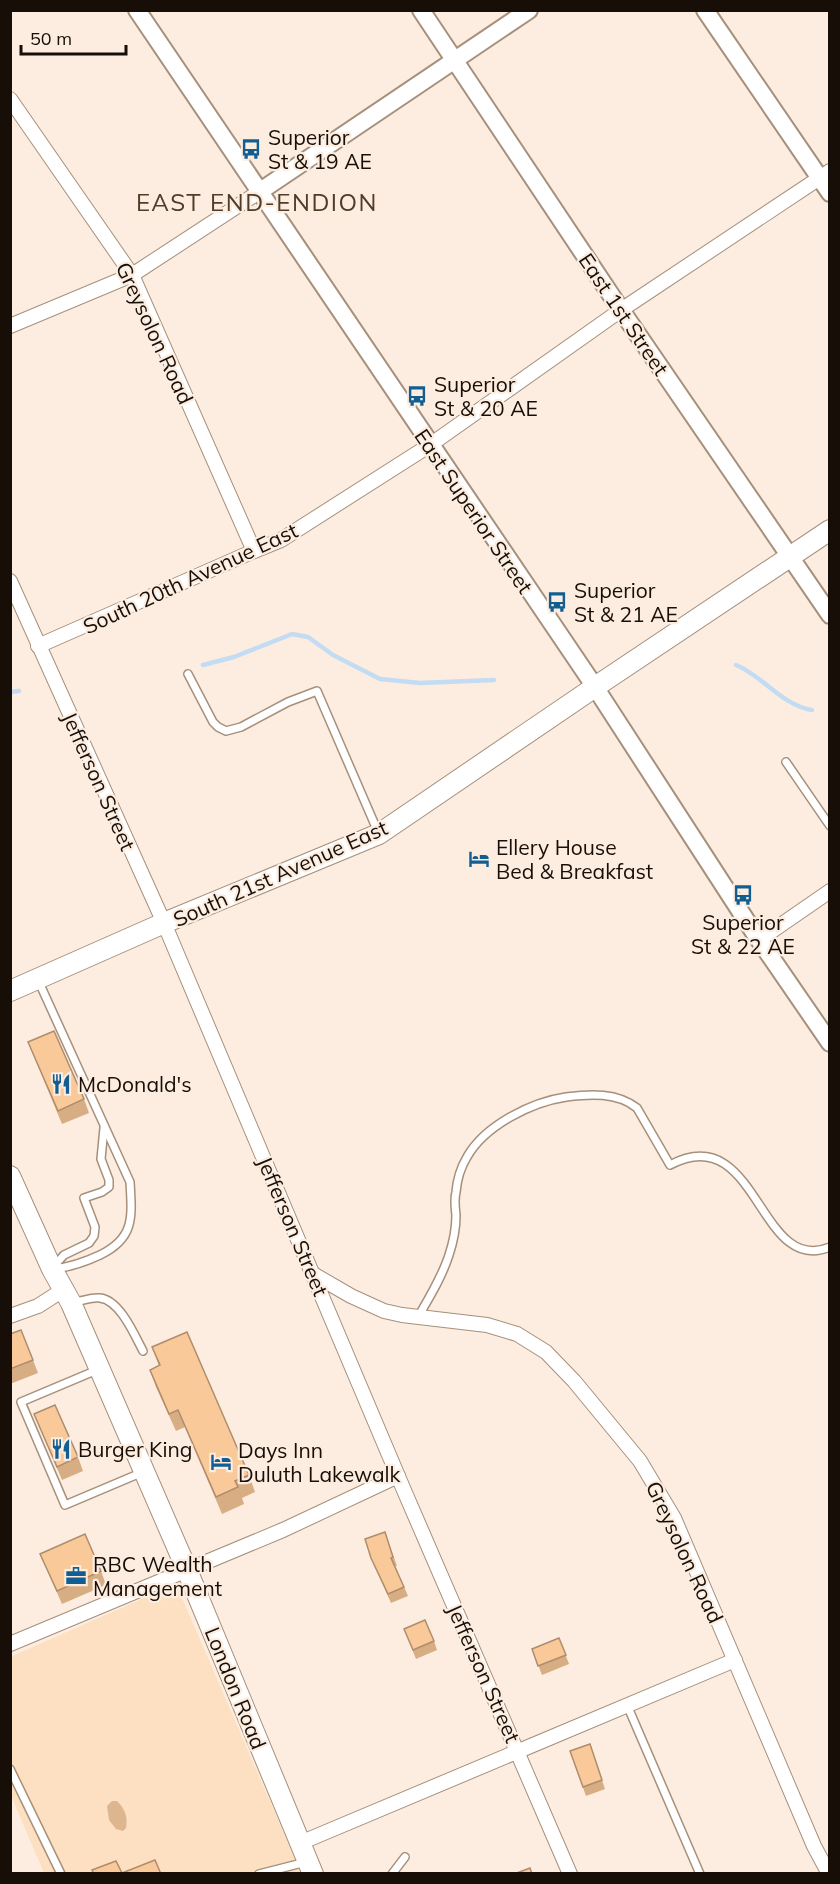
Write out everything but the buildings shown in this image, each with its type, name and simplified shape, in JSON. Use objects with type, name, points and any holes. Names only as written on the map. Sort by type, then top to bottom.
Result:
[{"type":"main road","name":"South 21st Avenue East","points":[[10,992],[164,923],[379,834],[830,530]]},
{"type":"main road","name":"London Road","points":[[10,1176],[67,1297],[187,1570],[310,1867]]},
{"type":"street","name":"East Superior Street","points":[[136,10],[595,687],[759,940],[830,1043]]},
{"type":"street","name":"East 1st Street","points":[[421,10],[621,310],[830,615]]},
{"type":"street","points":[[10,326],[132,275],[529,10]]},
{"type":"street","points":[[705,10],[825,174],[830,193]]},
{"type":"street","name":"Greysolon Road","points":[[10,99],[132,275],[254,551]]},
{"type":"street","name":"South 20th Avenue East","points":[[38,646],[281,540],[430,445],[621,310],[825,174]]},
{"type":"street","name":"Jefferson Street","points":[[10,581],[164,923],[398,1476],[570,1874]]},
{"type":"street","points":[[759,940],[830,891]]},
{"type":"street","name":"Greysolon Road","points":[[313,1274],[351,1296],[375,1307],[402,1315],[504,1329],[536,1345],[556,1361],[631,1449],[662,1496],[684,1539],[814,1846],[829,1874]]},
{"type":"street","points":[[10,1316],[67,1297]]},
{"type":"street","points":[[10,1644],[283,1530],[398,1476]]},
{"type":"street","points":[[300,1843],[735,1660]]},
{"type":"lane","points":[[188,675],[213,722],[226,731],[241,727],[288,702],[316,691],[379,834]]},
{"type":"lane","points":[[786,762],[830,826]]},
{"type":"lane","points":[[38,980],[130,1182],[131,1207],[124,1238],[113,1248],[95,1257],[70,1267],[52,1269]]},
{"type":"lane","points":[[418,1317],[449,1257],[455,1232],[455,1194],[466,1157],[502,1122],[524,1108],[561,1098],[587,1095],[611,1096],[630,1102],[637,1108],[670,1165],[681,1159],[697,1156],[718,1159],[747,1186],[775,1229],[786,1240],[807,1251],[830,1247]]},
{"type":"lane","points":[[52,1269],[64,1255],[89,1243],[94,1236],[95,1227],[84,1198],[109,1187],[109,1180],[101,1159],[104,1126]]},
{"type":"lane","points":[[67,1297],[99,1298],[110,1301],[128,1323],[143,1351]]},
{"type":"lane","points":[[99,1369],[21,1402],[60,1494],[65,1505],[144,1472]]},
{"type":"lane","points":[[627,1705],[700,1874]]},
{"type":"lane","points":[[10,1768],[61,1874]]},
{"type":"lane","points":[[392,1874],[405,1857]]},
{"type":"lane","points":[[259,1874],[310,1867]]},
{"type":"shaded area","points":[[176,1584],[301,1873],[44,1873],[11,1796],[10,1657]]},
{"type":"shaded area","points":[[112,1801],[117,1801],[125,1813],[127,1824],[123,1831],[116,1829],[109,1820],[107,1806]]},
{"type":"waterway","points":[[203,665],[234,657],[292,634],[308,637],[333,655],[380,679],[420,683],[494,680]]},
{"type":"waterway","points":[[736,665],[792,703],[812,710]]},
{"type":"waterway","points":[[10,692],[19,691]]},
{"type":"place","name":"Superior St & 19 AE","points":[[251,149]]},
{"type":"place","name":"Superior St & 20 AE","points":[[417,396]]},
{"type":"place","name":"Superior St & 21 AE","points":[[557,602]]},
{"type":"place","name":"Ellery House Bed & Breakfast","points":[[479,859]]},
{"type":"place","name":"Superior St & 22 AE","points":[[743,895]]},
{"type":"place","name":"McDonald's","points":[[61,1084]]},
{"type":"place","name":"Burger King","points":[[61,1449]]},
{"type":"place","name":"Days Inn Duluth Lakewalk","points":[[221,1462]]},
{"type":"place","name":"RBC Wealth Management","points":[[76,1576]]},
{"type":"district","name":"EAST END-ENDION","points":[[257,202]]}]
